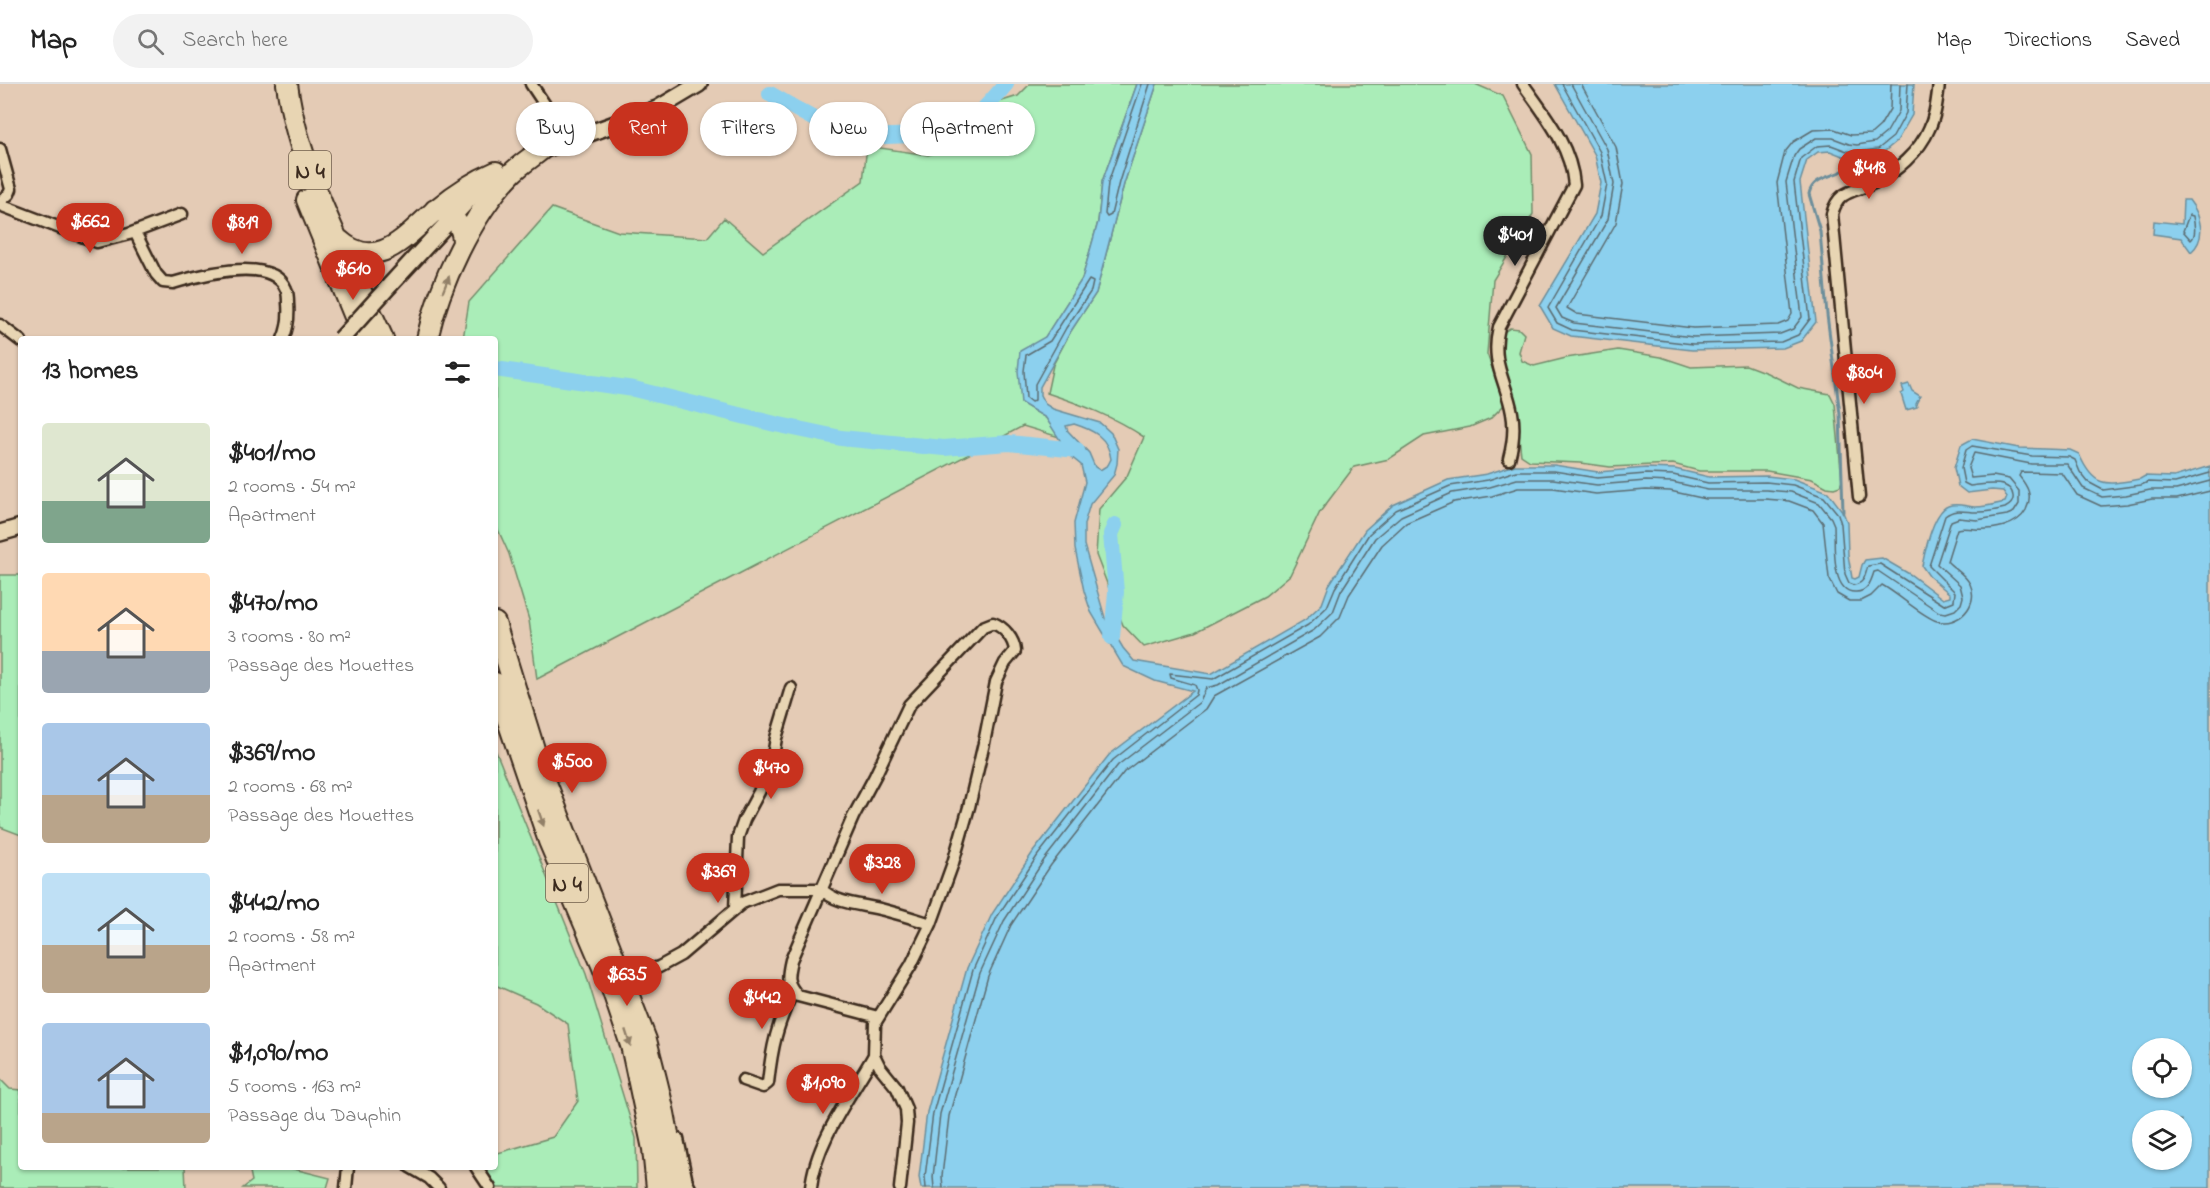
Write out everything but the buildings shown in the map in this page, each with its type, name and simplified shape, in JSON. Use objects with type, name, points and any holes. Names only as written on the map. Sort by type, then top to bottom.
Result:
[{"type":"highway","name":"N 4","points":[[276,84],[286,131],[311,213],[363,336]]},
{"type":"highway","name":"N 4","points":[[286,84],[298,136],[325,212],[382,336]]},
{"type":"highway","points":[[339,240],[346,247],[363,254],[389,248],[408,234],[452,211],[474,183],[497,181],[533,156]]},
{"type":"highway","points":[[428,336],[438,303],[463,243],[497,181]]},
{"type":"highway","points":[[452,211],[462,229],[463,243]]},
{"type":"highway","name":"N 4","points":[[498,653],[502,693],[549,841],[611,986],[631,1045],[653,1149],[657,1188]]},
{"type":"highway","name":"N 4","points":[[502,693],[538,762],[646,1040],[657,1080],[670,1147],[674,1188]]},
{"type":"highway","points":[[640,1082],[644,1188]]},
{"type":"main road","points":[[596,131],[657,109],[699,84]]},
{"type":"main road","points":[[344,336],[452,211],[479,188],[497,181]]},
{"type":"main road","points":[[0,533],[18,528]]},
{"type":"street","points":[[531,84],[543,102]]},
{"type":"street","points":[[1509,459],[1514,439],[1512,414],[1498,368],[1495,342],[1499,327],[1575,185],[1563,146],[1551,123],[1523,84]]},
{"type":"street","points":[[1859,497],[1832,214],[1836,201],[1842,195],[1875,183],[1916,150],[1929,130],[1939,84]]},
{"type":"street","points":[[0,149],[10,189],[9,194],[0,204],[97,242],[135,232],[182,214]]},
{"type":"street","points":[[135,232],[156,274],[163,282],[244,269],[261,271],[277,277],[286,289],[289,313],[284,336]]},
{"type":"street","points":[[0,325],[18,339]]},
{"type":"street","points":[[811,1188],[812,1176],[826,1138],[874,1055],[875,1023],[911,965],[931,924],[953,863],[969,807],[996,682],[1005,663],[1015,651],[1015,643],[1001,626],[993,623],[982,627],[909,705],[853,817],[791,960],[787,978],[798,996],[878,1017]]},
{"type":"street","points":[[735,909],[738,837],[772,762],[776,738],[791,688]]},
{"type":"street","points":[[502,693],[567,822],[582,867],[649,1024],[690,1188]]},
{"type":"street","points":[[630,975],[659,968],[681,955],[742,903],[778,889],[821,889],[828,896],[847,903],[882,909],[931,924]]},
{"type":"street","points":[[743,1080],[763,1087],[768,1083],[778,1022],[793,991]]},
{"type":"street","points":[[874,1055],[900,1094],[906,1109],[908,1123],[900,1188]]},
{"type":"street","points":[[346,1188],[348,1170]]},
{"type":"street","points":[[415,1170],[429,1178],[439,1188]]},
{"type":"street","points":[[478,1170],[490,1188]]},
{"type":"green space","points":[[1030,84],[1137,84],[1102,182],[1098,222],[1082,279],[1045,337],[1021,403],[1046,418],[1059,437],[1023,426],[537,679],[529,620],[509,554],[498,530],[498,336],[463,336],[469,302],[552,208],[619,232],[707,238],[724,218],[763,252],[863,181],[866,156],[888,156],[888,149],[900,151],[900,156],[1035,156],[1035,102],[999,102],[1018,96]]},
{"type":"green space","points":[[1157,84],[1475,84],[1503,96],[1532,154],[1533,214],[1493,280],[1487,354],[1505,404],[1491,418],[1470,427],[1424,436],[1389,459],[1354,467],[1320,512],[1290,575],[1265,596],[1195,632],[1144,647],[1123,625],[1096,555],[1099,509],[1127,476],[1144,437],[1097,412],[1047,393],[1053,365],[1071,331],[1096,293],[1124,184]]},
{"type":"green space","points":[[1510,328],[1519,329],[1524,334],[1519,352],[1522,361],[1534,366],[1566,358],[1618,350],[1661,357],[1691,367],[1746,365],[1798,388],[1830,394],[1835,404],[1842,481],[1840,486],[1827,487],[1812,479],[1767,471],[1699,471],[1673,464],[1610,467],[1581,463],[1530,461],[1521,455],[1516,409],[1500,359],[1502,333]]},
{"type":"green space","points":[[0,575],[18,575],[18,834],[0,827]]},
{"type":"green space","points":[[498,756],[586,974],[636,1138],[637,1188],[491,1188],[481,1170],[498,1170],[498,1153],[553,1137],[578,1101],[568,1024],[536,1003],[498,986]]},
{"type":"green space","points":[[0,1079],[10,1089],[18,1090],[18,1170],[185,1170],[186,1188],[0,1188]]},
{"type":"green space","points":[[250,1170],[298,1170],[330,1178],[327,1188],[243,1188],[252,1181]]},
{"type":"water","points":[[1137,84],[1157,84],[1124,184],[1096,293],[1071,331],[1040,387],[1040,395],[1045,404],[1053,409],[1100,423],[1111,433],[1118,449],[1114,475],[1090,504],[1084,524],[1084,545],[1105,618],[1123,648],[1134,661],[1211,674],[1305,620],[1322,604],[1329,585],[1365,530],[1393,505],[1448,480],[1487,474],[1515,465],[1554,465],[1598,472],[1646,468],[1675,469],[1709,477],[1767,476],[1794,479],[1828,492],[1843,512],[1847,522],[1848,555],[1852,578],[1859,577],[1865,560],[1882,558],[1911,575],[1943,599],[1950,597],[1950,594],[1929,576],[1922,566],[1930,533],[1938,516],[1951,505],[1983,506],[2005,502],[2007,497],[2003,491],[1967,493],[1958,486],[1954,468],[1961,445],[1972,439],[2019,448],[2070,450],[2079,454],[2090,474],[2096,479],[2110,483],[2140,479],[2145,476],[2174,477],[2210,466],[2210,1188],[921,1188],[919,1177],[927,1112],[967,968],[992,914],[1033,852],[1109,755],[1193,691],[1155,681],[1123,666],[1091,612],[1075,549],[1074,523],[1085,482],[1081,465],[1070,456],[1046,418],[1021,403],[1018,371],[1020,351],[1045,337],[1082,279],[1098,222],[1102,182]],"holes":[[[1074,424],[1087,429],[1103,440],[1109,451],[1111,459],[1108,465],[1100,470],[1095,467],[1089,453],[1066,426]]]},
{"type":"water","points":[[1555,84],[1914,84],[1912,115],[1897,141],[1880,155],[1863,158],[1845,157],[1830,151],[1818,152],[1807,160],[1800,182],[1816,322],[1801,341],[1783,348],[1692,350],[1571,336],[1553,328],[1540,306],[1595,214],[1601,183],[1595,155]]},
{"type":"water","points":[[2183,200],[2189,200],[2199,219],[2201,233],[2191,252],[2181,238],[2153,234],[2154,221],[2182,224]]},
{"type":"water","points":[[1909,384],[1912,391],[1920,396],[1917,407],[1906,410],[1901,394],[1904,392],[1902,386]]},
{"type":"waterway","points":[[770,94],[838,130],[858,135],[906,135],[939,132],[962,125],[980,112],[1006,84]]},
{"type":"waterway","points":[[1843,512],[1840,414],[1827,315],[1820,231],[1809,194],[1817,182],[1846,169],[1856,158]]},
{"type":"waterway","points":[[498,369],[634,389],[841,438],[944,448],[1009,443],[1077,450]]},
{"type":"waterway","points":[[1112,637],[1116,592],[1111,534],[1115,525]]}]
